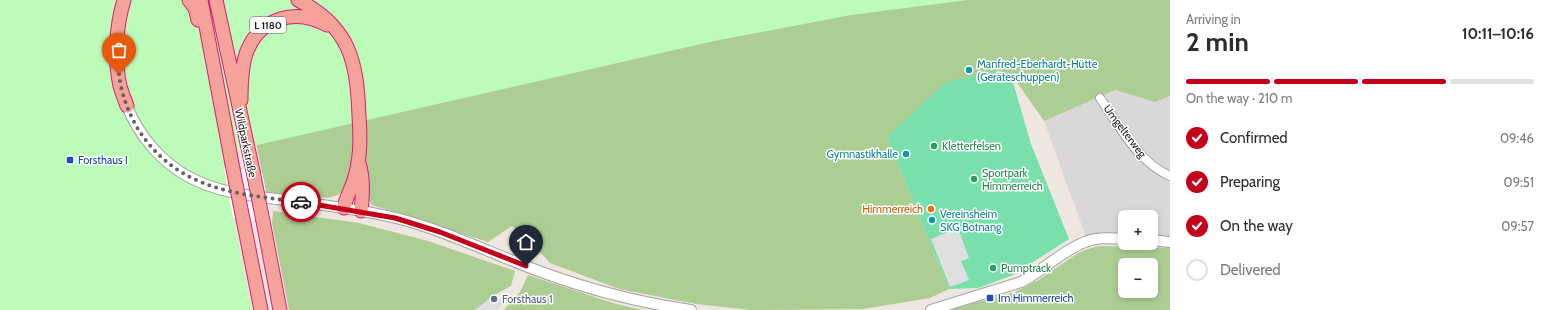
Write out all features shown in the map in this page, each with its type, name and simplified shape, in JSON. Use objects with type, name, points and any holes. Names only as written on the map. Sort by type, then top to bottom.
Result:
[{"type":"highway","points":[[124,0],[119,15],[117,40],[120,86],[127,106]]},
{"type":"highway","points":[[119,25],[134,0]]},
{"type":"highway","points":[[189,0],[195,8],[208,54],[214,66]]},
{"type":"highway","name":"Wildparkstraße","points":[[201,0],[261,310]]},
{"type":"highway","name":"Wildparkstraße","points":[[216,0],[253,171],[280,310]]},
{"type":"highway","points":[[298,0],[319,12],[338,31],[350,52],[355,72],[359,115],[359,161],[352,187],[345,201],[344,208]]},
{"type":"highway","name":"L 1180","points":[[241,115],[241,91],[245,58],[252,43],[263,29],[269,24],[281,19],[289,17],[302,17],[321,22],[338,31]]},
{"type":"highway","points":[[359,161],[363,182],[361,211]]},
{"type":"street","name":"Umgelterweg","points":[[1100,98],[1144,159],[1160,172],[1170,176]]},
{"type":"street","points":[[127,106],[136,125],[150,145],[178,170],[197,181],[224,190],[248,195],[344,208],[395,218],[440,232],[546,274],[586,287],[625,298],[691,310]]},
{"type":"street","points":[[931,310],[1021,282],[1032,277],[1072,249],[1085,242],[1118,238]]},
{"type":"street","points":[[1158,241],[1170,242]]},
{"type":"shaded area","points":[[1115,90],[1155,102],[1170,96],[1170,242],[1158,241],[1158,210],[1118,210],[1118,239],[1086,237],[1044,121]]},
{"type":"shaded area","points":[[958,228],[969,258],[961,261],[969,280],[950,287],[931,239]]},
{"type":"shaded area","name":"Forsthaus 1","points":[[495,295],[503,303],[497,310],[475,310]]},
{"type":"green space","points":[[0,0],[968,0],[851,15],[714,41],[240,149],[224,168],[252,310],[0,310]]},
{"type":"green space","points":[[311,0],[1170,0],[1170,96],[1155,102],[1115,90],[1044,121],[1010,72],[887,137],[949,289],[930,298],[863,309],[751,310],[696,304],[619,289],[550,263],[538,250],[520,250],[527,240],[512,226],[488,242],[372,205],[368,199],[364,158],[366,157],[367,139],[364,92]]},
{"type":"green space","name":"Sportpark Himmerreich","points":[[995,71],[1010,72],[1031,144],[1069,239],[1013,275],[978,288],[949,289],[887,137],[946,82]]},
{"type":"green space","points":[[355,111],[353,165],[344,191],[338,195],[327,198],[266,192],[251,118]]},
{"type":"green space","points":[[273,211],[359,223],[428,241],[515,271],[511,286],[495,295],[475,310],[289,310],[272,223]]},
{"type":"green space","points":[[1099,246],[1118,247],[1118,250],[1158,250],[1158,248],[1170,248],[1170,310],[947,310],[1015,292],[1040,279],[1078,253]]},
{"type":"green space","points":[[528,275],[616,304],[643,310],[504,310],[520,292]]},
{"type":"pier","points":[[224,168],[262,172],[272,223],[233,218]]},
{"type":"way so far","points":[[119,74],[120,86],[130,114],[136,125],[150,145],[164,160],[178,170],[197,181],[224,190],[248,195],[301,202]]},
{"type":"place","name":"Manfred-Eberhardt-Hütte (Geräteschuppen)","points":[[969,70]]},
{"type":"place","name":"Kletterfelsen","points":[[934,146]]},
{"type":"place","name":"Gymnastikhalle","points":[[906,154]]},
{"type":"place","name":"Forsthaus I","points":[[70,160]]},
{"type":"place","name":"Sportpark Himmerreich","points":[[974,179]]},
{"type":"place","name":"Himmerreich","points":[[931,209]]},
{"type":"place","name":"Vereinsheim SKG Botnang","points":[[932,220]]},
{"type":"place","name":"Pumptrack","points":[[993,268]]},
{"type":"place","name":"Im Himmerreich","points":[[990,298]]},
{"type":"place","name":"Forsthaus 1","points":[[494,299]]},
{"type":"route","points":[[301,202],[344,208],[417,224],[526,266]]}]
